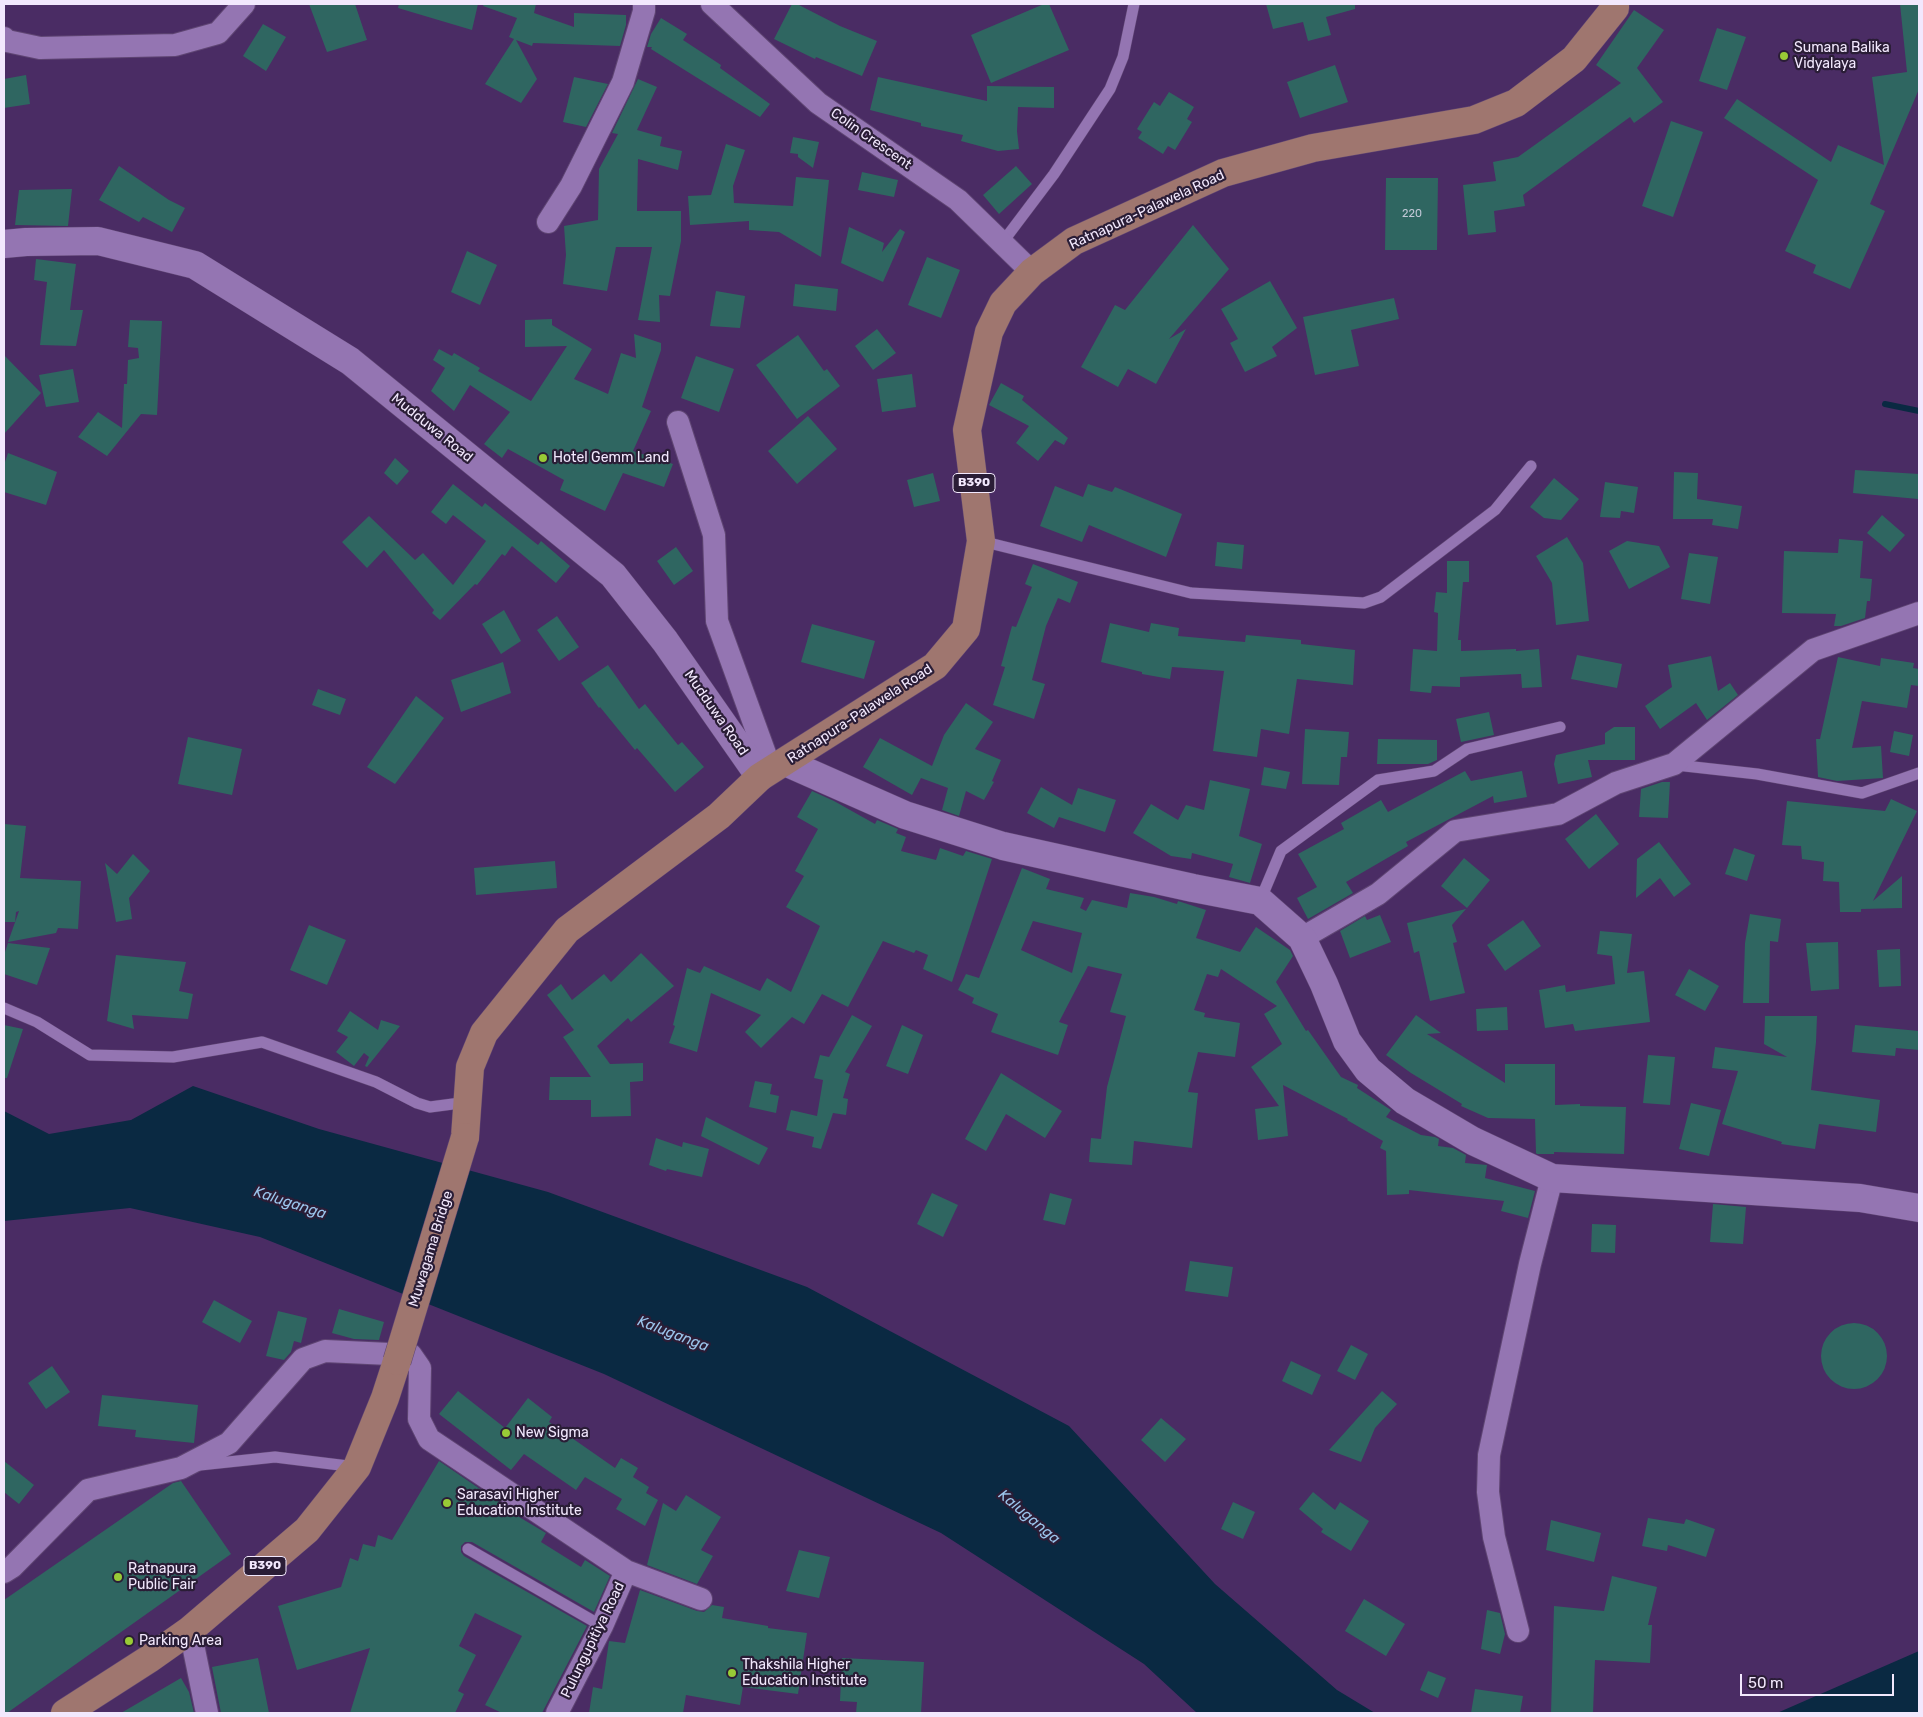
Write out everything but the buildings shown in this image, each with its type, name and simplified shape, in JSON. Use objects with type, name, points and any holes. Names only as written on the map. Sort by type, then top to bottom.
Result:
[{"type":"main road","name":"Ratnapura-Palawela Road","points":[[465,1137],[470,1067],[484,1033],[567,930],[718,816],[772,770],[934,666],[966,629],[981,541],[968,430],[989,332],[1003,303],[1032,272],[1074,241],[1223,173],[1313,148],[1474,120],[1516,103],[1574,59],[1615,8],[1615,4]]},
{"type":"main road","name":"Muwagama Bridge","points":[[357,1467],[386,1398],[465,1137]]},
{"type":"main road","name":"B390","points":[[64,1713],[149,1659],[190,1630],[307,1530],[357,1467]]},
{"type":"street","points":[[4,38],[7,41],[40,48],[175,45],[218,33],[244,4]]},
{"type":"street","points":[[548,222],[571,186],[624,82],[644,11],[644,4]]},
{"type":"street","name":"Colin Crescent","points":[[712,4],[818,103],[958,200],[1032,272]]},
{"type":"street","name":"Mudduwa Road","points":[[4,244],[98,241],[195,265],[350,361],[613,575],[772,770]]},
{"type":"street","points":[[678,422],[714,535],[717,621],[772,770],[1003,846],[1260,901],[1302,938],[1324,984],[1347,1041],[1368,1070],[1413,1106],[1473,1141],[1552,1178],[1860,1198],[1919,1208]]},
{"type":"street","points":[[1302,938],[1378,894],[1455,831],[1558,814],[1616,783],[1674,764],[1813,650],[1919,614]]},
{"type":"street","points":[[1518,1630],[1494,1537],[1488,1492],[1489,1455],[1530,1264],[1552,1178]]},
{"type":"street","name":"Pulungupitiya Road","points":[[4,1572],[12,1567],[88,1490],[181,1468],[229,1443],[303,1359],[325,1351],[411,1355],[420,1368],[419,1419],[429,1438],[626,1571],[602,1626],[557,1713]]},
{"type":"street","points":[[626,1571],[702,1599]]},
{"type":"street","points":[[190,1630],[207,1713]]},
{"type":"lane","points":[[1002,243],[1054,174],[1110,89],[1123,57],[1134,4]]},
{"type":"lane","points":[[981,541],[1191,593],[1364,603],[1381,597],[1494,510],[1531,466]]},
{"type":"lane","points":[[1260,901],[1282,851],[1378,780],[1434,771],[1467,749],[1560,727]]},
{"type":"lane","points":[[1674,764],[1757,774],[1862,793],[1919,773]]},
{"type":"lane","points":[[4,1008],[37,1022],[90,1055],[173,1057],[262,1042],[376,1082],[393,1089],[417,1103],[430,1107],[468,1102]]},
{"type":"lane","points":[[181,1468],[275,1457],[357,1467]]},
{"type":"lane","points":[[468,1548],[602,1626]]},
{"type":"water","name":"Kaluganga","points":[[193,1086],[319,1129],[548,1192],[807,1287],[1069,1426],[1215,1584],[1337,1690],[1375,1713],[1197,1713],[1144,1664],[941,1533],[604,1374],[260,1237],[130,1208],[4,1221],[4,1111],[49,1134],[131,1120]]},
{"type":"water","points":[[1919,1651],[1919,1713],[1777,1713]]},
{"type":"waterway","points":[[1885,404],[1919,411]]},
{"type":"place","name":"Sumana Balika Vidyalaya","points":[[1784,56]]},
{"type":"place","name":"Hotel Gemm Land","points":[[543,458]]},
{"type":"place","name":"New Sigma","points":[[506,1433]]},
{"type":"place","name":"Sarasavi Higher Education Institute","points":[[447,1503]]},
{"type":"place","name":"Ratnapura Public Fair","points":[[118,1577]]},
{"type":"place","name":"Parking Area","points":[[129,1641]]},
{"type":"place","name":"Thakshila Higher Education Institute","points":[[732,1673]]}]
